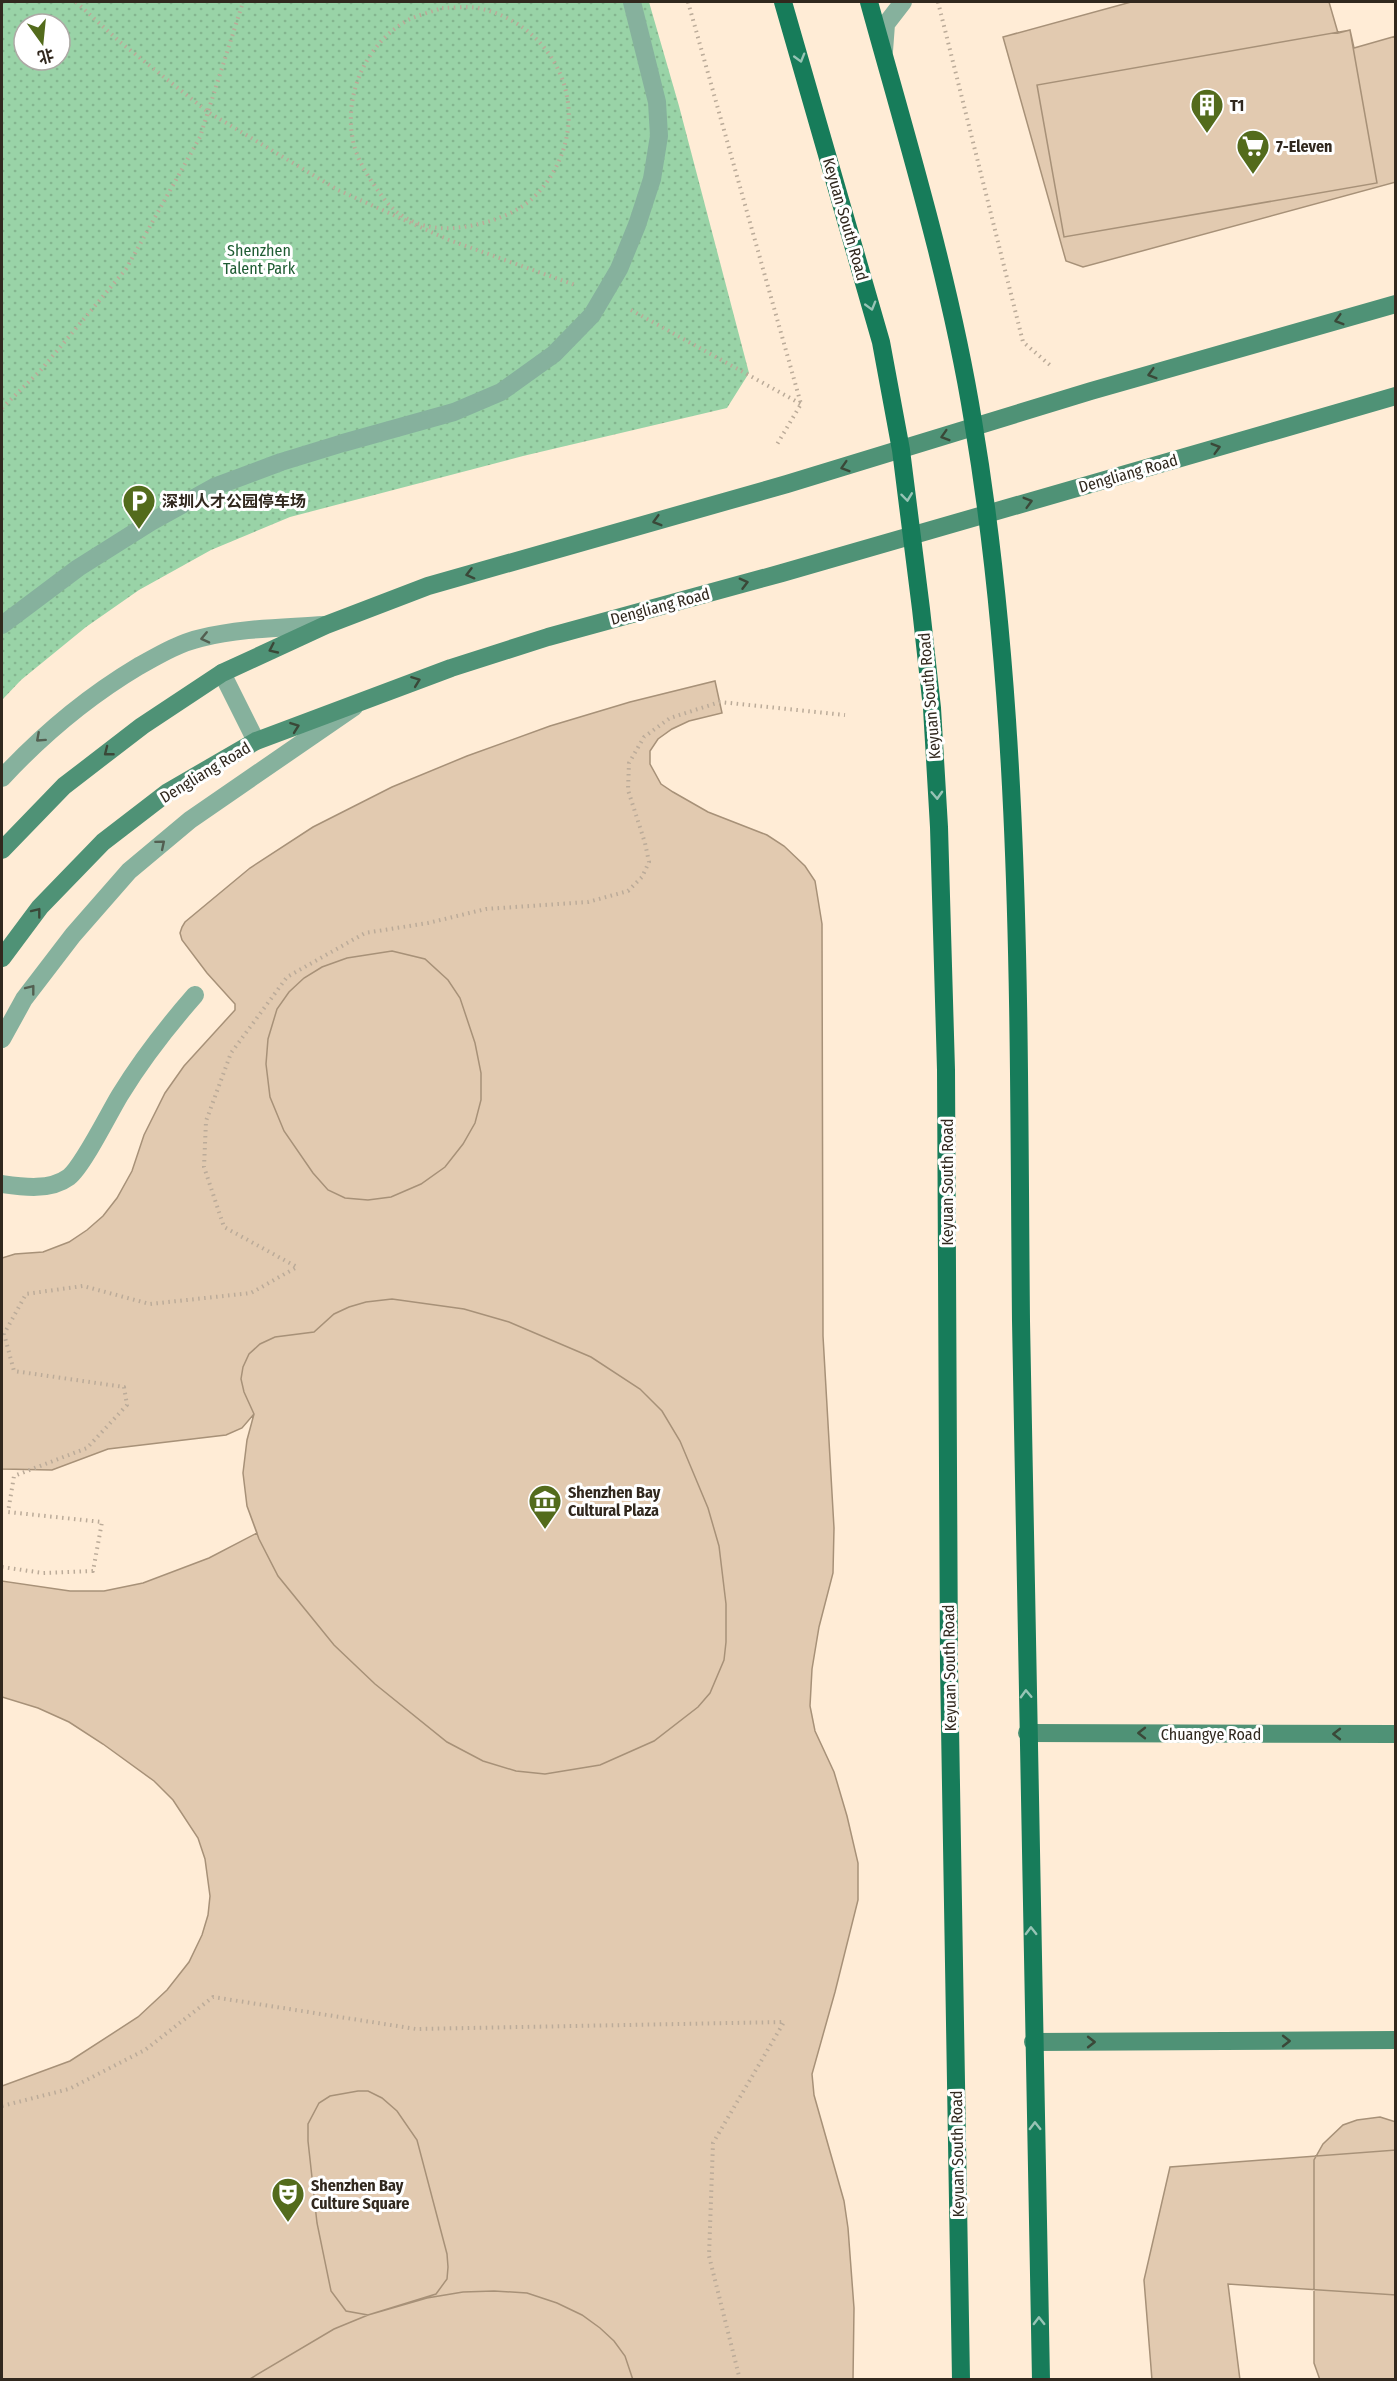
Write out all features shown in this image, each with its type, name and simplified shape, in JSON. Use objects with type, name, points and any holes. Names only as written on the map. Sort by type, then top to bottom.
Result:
[{"type":"main road","name":"Keyuan South Road","points":[[783,2],[881,342],[901,450],[932,708],[939,827],[946,1047],[949,1666],[961,2379]]},
{"type":"main road","points":[[868,2],[946,285],[974,427],[996,587],[1012,818],[1018,1067],[1027,1733],[1041,2379]]},
{"type":"street","points":[[2,626],[78,568],[151,522],[214,487],[281,462],[454,412],[501,392],[554,354],[592,315],[604,296],[619,269],[638,225],[652,179],[659,136],[657,102],[632,2]]},
{"type":"street","points":[[884,56],[886,24],[903,2]]},
{"type":"street","points":[[2,850],[64,786],[142,726],[222,673],[326,625],[428,586],[901,450],[1395,304]]},
{"type":"street","name":"Dengliang Road","points":[[2,958],[40,907],[103,842],[168,792],[256,741],[451,668],[548,637],[912,536],[1395,396]]},
{"type":"street","points":[[2,778],[35,742],[81,703],[168,650],[199,638],[234,631],[326,625]]},
{"type":"street","points":[[222,673],[256,741]]},
{"type":"street","points":[[2,1039],[24,999],[73,935],[129,872],[190,820],[362,702]]},
{"type":"street","points":[[2,1184],[42,1187],[69,1177],[143,1060],[167,1027],[195,995]]},
{"type":"street","name":"Chuangye Road","points":[[1027,1733],[1395,1734]]},
{"type":"street","points":[[1033,2042],[1395,2040]]},
{"type":"path","points":[[76,2],[120,42],[208,112],[338,190],[449,240],[604,296],[801,404]]},
{"type":"path","points":[[2,408],[40,371],[126,269],[200,137],[243,2]]},
{"type":"path","points":[[688,2],[801,404],[776,446]]},
{"type":"path","points":[[938,2],[1023,342],[1051,366]]},
{"type":"path","points":[[442,8],[477,8],[511,19],[540,40],[560,69],[569,104],[568,139],[555,172],[532,199],[501,217],[472,226],[442,229],[412,223],[386,201],[365,172],[354,145],[351,108],[360,72],[380,41],[408,20],[442,8]]},
{"type":"path","points":[[2,1567],[43,1573],[93,1571],[102,1522],[8,1512],[14,1476],[87,1448],[127,1405],[124,1387],[14,1371],[3,1334],[27,1294],[83,1286],[150,1304],[251,1293],[297,1267],[224,1227],[204,1167],[206,1121],[231,1053],[287,977],[365,933],[428,923],[486,909],[588,902],[628,891],[642,877],[649,862],[628,790],[630,763],[644,737],[670,718],[720,702],[845,715]]},
{"type":"path","points":[[2,2106],[69,2089],[126,2060],[145,2050],[213,1997],[416,2029],[784,2022],[713,2143],[709,2256],[740,2379]]},
{"type":"green space","name":"Shenzhen Talent Park","points":[[2,2],[649,2],[679,106],[749,373],[727,408],[523,456],[290,517],[211,550],[139,590],[86,627],[21,680],[2,700]]},
{"type":"building","name":"T1","points":[[1131,2],[1329,2],[1338,33],[1350,30],[1354,48],[1396,36],[1396,182],[1083,267],[1066,261],[1003,37]]},
{"type":"building","name":"T1","points":[[1350,30],[1377,183],[1064,237],[1037,85]]},
{"type":"building","name":"Shenzhen Bay Cultural Plaza","points":[[715,681],[722,713],[689,721],[672,729],[658,739],[650,751],[650,764],[661,784],[673,792],[708,812],[767,835],[784,846],[805,866],[815,881],[822,924],[823,1336],[834,1528],[833,1573],[819,1627],[812,1669],[810,1706],[815,1731],[834,1772],[847,1816],[858,1863],[858,1900],[812,2074],[814,2095],[844,2201],[848,2228],[854,2308],[853,2380],[2,2380],[2,2086],[70,2061],[138,2017],[167,1990],[189,1962],[202,1935],[208,1915],[210,1896],[205,1859],[198,1838],[173,1800],[154,1781],[69,1722],[38,1708],[2,1697],[2,1581],[70,1591],[104,1591],[143,1583],[209,1558],[257,1533],[247,1506],[243,1473],[247,1440],[254,1414],[242,1428],[226,1435],[108,1449],[52,1470],[2,1469],[2,1258],[15,1254],[43,1252],[69,1242],[103,1216],[117,1198],[132,1171],[144,1135],[165,1093],[184,1066],[235,1010],[235,1004],[182,940],[180,933],[182,927],[185,922],[250,868],[313,827],[392,787],[467,756],[550,726],[630,702]]},
{"type":"building","points":[[392,951],[425,959],[448,980],[460,998],[475,1043],[481,1073],[481,1100],[475,1123],[463,1144],[445,1167],[421,1184],[391,1197],[368,1200],[345,1198],[328,1190],[313,1173],[284,1131],[270,1097],[266,1064],[268,1039],[277,1009],[289,992],[304,978],[322,967],[347,958]]},
{"type":"building","points":[[392,1299],[464,1309],[509,1322],[591,1357],[640,1389],[662,1411],[680,1441],[708,1508],[719,1546],[726,1604],[726,1642],[724,1660],[710,1693],[698,1707],[654,1741],[600,1765],[545,1774],[516,1771],[483,1761],[447,1742],[375,1684],[334,1645],[278,1576],[259,1539],[247,1506],[243,1473],[247,1440],[254,1414],[244,1392],[241,1379],[243,1367],[249,1354],[260,1344],[275,1337],[314,1332],[334,1314],[349,1307],[366,1302]]},
{"type":"building","points":[[368,2091],[382,2098],[397,2111],[417,2140],[447,2254],[448,2267],[447,2279],[436,2294],[368,2315],[346,2311],[331,2291],[317,2223],[308,2141],[308,2124],[319,2103],[330,2096]]},
{"type":"building","points":[[1380,2117],[1396,2122],[1396,2380],[1320,2380],[1314,2363],[1314,2160],[1323,2144],[1343,2125],[1357,2120]]},
{"type":"building","points":[[1396,2150],[1396,2295],[1228,2284],[1240,2380],[1152,2380],[1144,2280],[1170,2167]]},
{"type":"building","points":[[463,2292],[527,2293],[557,2303],[582,2315],[614,2341],[625,2356],[633,2380],[248,2380],[334,2329],[368,2315],[427,2298]]},
{"type":"place","name":"T1","points":[[1207,134]]},
{"type":"place","name":"7-Eleven","points":[[1253,175]]},
{"type":"place","name":"深圳人才公园停车场","points":[[139,530]]},
{"type":"place","name":"Shenzhen Bay Cultural Plaza","points":[[545,1530]]},
{"type":"place","name":"Shenzhen Bay Culture Square","points":[[288,2223]]}]
